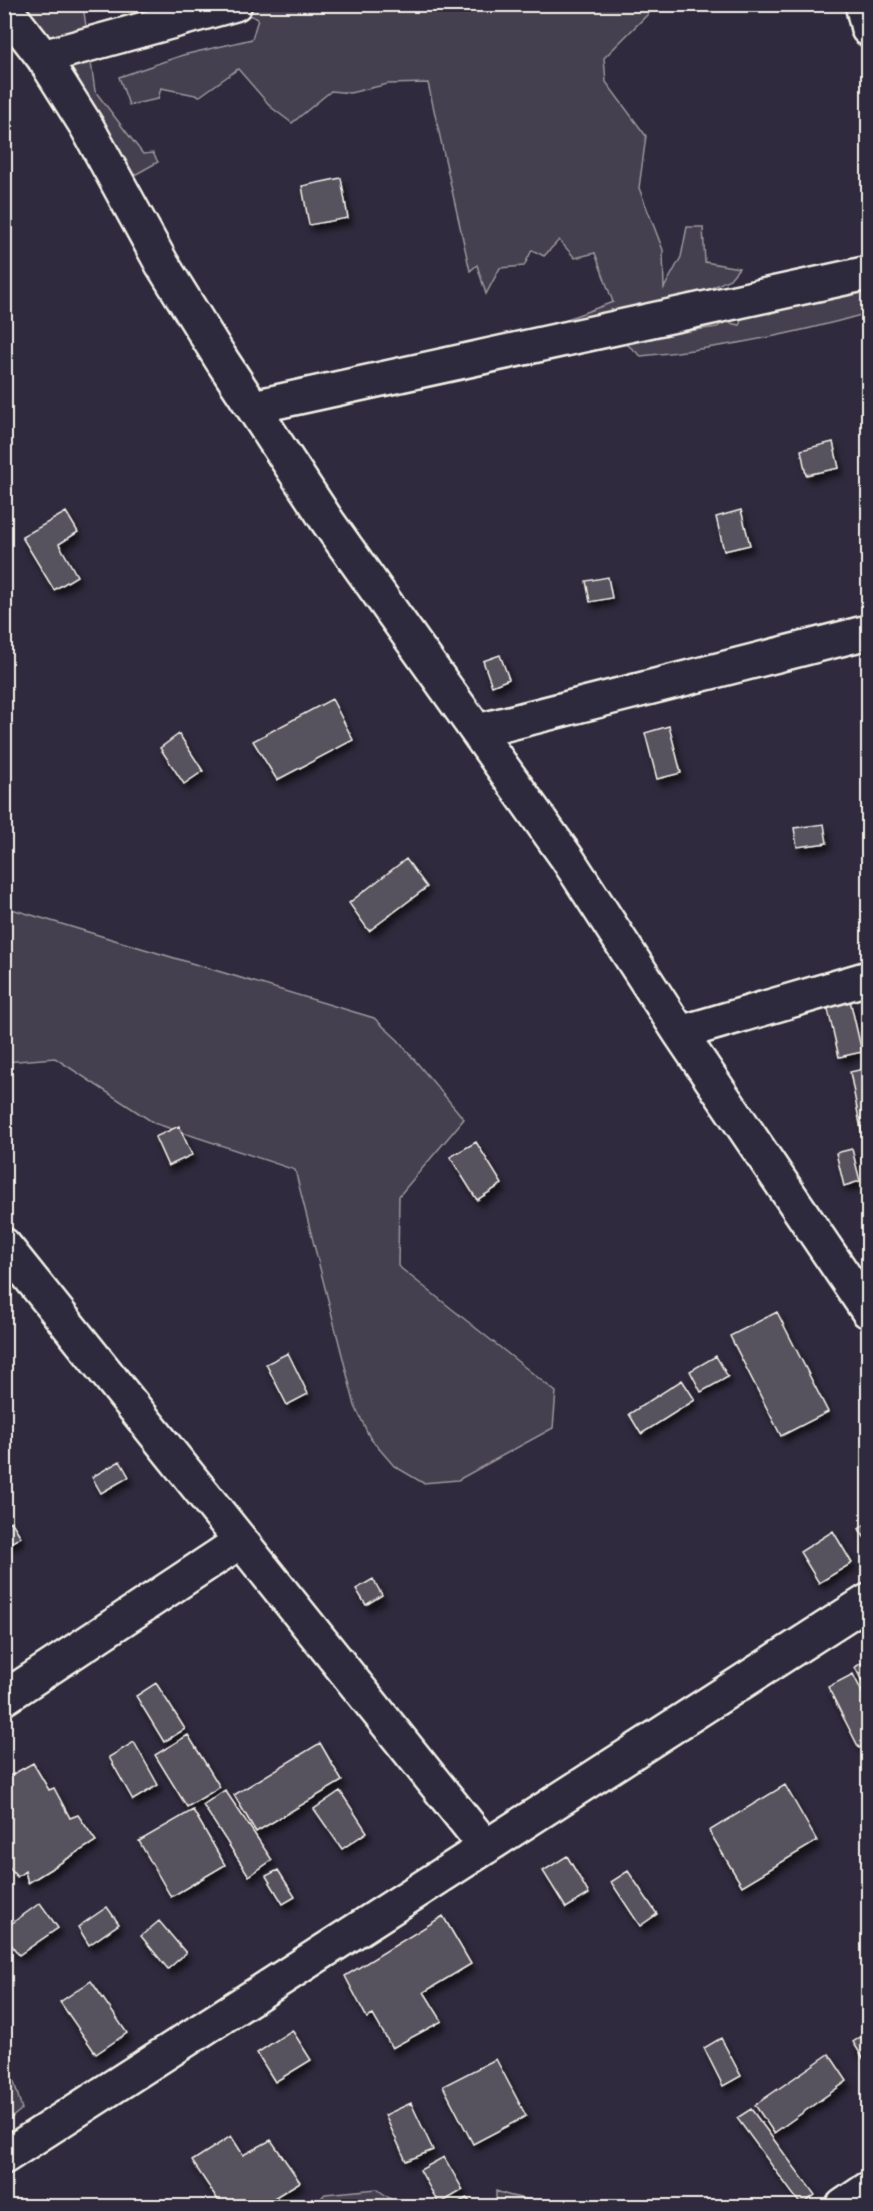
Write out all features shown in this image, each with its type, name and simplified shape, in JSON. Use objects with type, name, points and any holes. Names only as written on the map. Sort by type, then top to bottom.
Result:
[{"type":"street","points":[[43,57],[235,4]]},
{"type":"street","points":[[862,4],[868,29]]},
{"type":"street","points":[[4,7],[43,57],[87,128],[162,264],[362,572],[567,858],[680,1033],[868,1311]]},
{"type":"street","points":[[253,407],[868,273]]},
{"type":"street","points":[[478,731],[868,632]]},
{"type":"street","points":[[680,1033],[868,978]]},
{"type":"street","points":[[4,1245],[486,1847]]},
{"type":"street","points":[[4,1698],[241,1541]]},
{"type":"street","points":[[4,2157],[868,1601]]},
{"type":"street","points":[[843,2206],[868,2189]]},
{"type":"shaded area","points":[[4,5],[83,5],[95,91],[143,154],[153,153],[158,162],[122,182],[30,71],[5,34]]},
{"type":"shaded area","points":[[240,5],[657,5],[604,58],[606,82],[646,136],[639,188],[663,250],[664,288],[681,257],[687,227],[703,227],[705,262],[739,268],[730,279],[656,315],[660,335],[717,327],[725,322],[740,325],[741,316],[762,309],[769,314],[862,283],[864,302],[868,299],[868,313],[756,340],[641,356],[624,342],[572,329],[567,319],[613,302],[595,253],[575,258],[559,240],[544,256],[532,250],[524,266],[500,268],[486,294],[477,265],[470,271],[428,83],[388,84],[350,93],[331,91],[292,123],[272,108],[238,69],[200,96],[161,88],[158,99],[129,105],[119,77],[183,55],[252,39],[258,19],[243,12]]},
{"type":"shaded area","points":[[5,907],[374,1018],[398,1040],[464,1119],[399,1196],[398,1266],[556,1392],[553,1428],[458,1480],[423,1483],[394,1466],[370,1438],[355,1406],[295,1170],[154,1123],[55,1058],[5,1062]]},
{"type":"shaded area","points":[[4,2048],[22,2109],[5,2123],[4,2123]]},
{"type":"shaded area","points":[[377,2189],[400,2206],[313,2206],[325,2194]]},
{"type":"shaded area","points":[[496,2191],[547,2202],[637,2200],[642,2206],[496,2206]]},
{"type":"building","points":[[341,178],[348,218],[309,225],[302,186]]},
{"type":"building","points":[[833,442],[839,468],[806,475],[801,450]]},
{"type":"building","points":[[741,510],[750,545],[724,551],[716,517]]},
{"type":"building","points":[[66,512],[78,532],[59,544],[77,576],[54,590],[22,537]]},
{"type":"building","points":[[608,577],[612,598],[590,602],[586,581]]},
{"type":"building","points":[[500,655],[509,679],[492,686],[483,661]]},
{"type":"building","points":[[332,699],[353,740],[277,780],[253,741]]},
{"type":"building","points":[[669,726],[681,773],[657,779],[645,733]]},
{"type":"building","points":[[179,734],[203,771],[184,784],[160,748]]},
{"type":"building","points":[[824,824],[827,843],[797,847],[794,828]]},
{"type":"building","points":[[406,859],[427,887],[369,931],[349,903]]},
{"type":"building","points":[[850,1000],[862,1052],[839,1057],[827,1005]]},
{"type":"building","points":[[868,1068],[868,1134],[862,1135],[850,1072]]},
{"type":"building","points":[[179,1126],[192,1155],[168,1166],[155,1137]]},
{"type":"building","points":[[476,1142],[502,1184],[477,1200],[450,1157]]},
{"type":"building","points":[[852,1149],[860,1181],[844,1186],[836,1153]]},
{"type":"building","points":[[777,1312],[828,1412],[781,1436],[730,1336]]},
{"type":"building","points":[[288,1353],[308,1394],[287,1405],[266,1364]]},
{"type":"building","points":[[716,1356],[728,1377],[701,1392],[690,1371]]},
{"type":"building","points":[[682,1380],[695,1400],[641,1434],[629,1414]]},
{"type":"building","points":[[120,1461],[129,1477],[101,1493],[92,1477]]},
{"type":"building","points":[[11,1521],[21,1537],[4,1547],[4,1525]]},
{"type":"building","points":[[868,1522],[868,1543],[859,1529]]},
{"type":"building","points":[[833,1531],[852,1563],[819,1583],[800,1552]]},
{"type":"building","points":[[373,1579],[382,1595],[366,1605],[356,1589]]},
{"type":"building","points":[[868,1659],[868,1694],[855,1667]]},
{"type":"building","points":[[853,1674],[868,1704],[868,1743],[859,1748],[828,1687]]},
{"type":"building","points":[[156,1683],[185,1729],[164,1742],[136,1696]]},
{"type":"building","points":[[188,1735],[220,1787],[187,1807],[155,1755]]},
{"type":"building","points":[[134,1742],[158,1785],[133,1800],[109,1757]]},
{"type":"building","points":[[320,1743],[342,1781],[256,1832],[234,1795]]},
{"type":"building","points":[[33,1763],[49,1790],[54,1788],[70,1818],[78,1815],[96,1841],[28,1883],[25,1871],[17,1877],[4,1861],[4,1779]]},
{"type":"building","points":[[785,1785],[817,1841],[742,1886],[709,1831]]},
{"type":"building","points":[[225,1790],[272,1860],[249,1876],[203,1805]]},
{"type":"building","points":[[340,1791],[367,1832],[342,1849],[314,1809]]},
{"type":"building","points":[[193,1810],[225,1865],[171,1897],[139,1841]]},
{"type":"building","points":[[567,1856],[589,1894],[566,1908],[543,1871]]},
{"type":"building","points":[[278,1870],[295,1897],[283,1904],[266,1876]]},
{"type":"building","points":[[628,1871],[657,1914],[640,1926],[611,1882]]},
{"type":"building","points":[[40,1903],[58,1928],[19,1955],[4,1935],[4,1929]]},
{"type":"building","points":[[107,1907],[119,1924],[89,1945],[78,1927]]},
{"type":"building","points":[[443,1916],[471,1964],[424,1992],[442,2021],[392,2048],[373,2015],[367,2018],[345,1976]]},
{"type":"building","points":[[159,1921],[186,1953],[168,1969],[141,1936]]},
{"type":"building","points":[[91,1981],[127,2033],[96,2054],[60,2002]]},
{"type":"building","points":[[292,2030],[311,2060],[275,2082],[257,2053]]},
{"type":"building","points":[[868,2032],[868,2066],[853,2042]]},
{"type":"building","points":[[721,2038],[741,2076],[723,2086],[704,2048]]},
{"type":"building","points":[[829,2054],[847,2081],[774,2133],[755,2105]]},
{"type":"building","points":[[496,2059],[526,2116],[473,2144],[443,2086]]},
{"type":"building","points":[[411,2103],[433,2150],[406,2161],[385,2115]]},
{"type":"building","points":[[751,2109],[815,2195],[801,2205],[737,2118]]},
{"type":"building","points":[[231,2136],[243,2155],[271,2140],[300,2182],[261,2206],[222,2206],[192,2161]]},
{"type":"building","points":[[444,2157],[463,2190],[439,2204],[420,2170]]},
{"type":"building","points":[[467,2198],[472,2206],[452,2206]]}]
